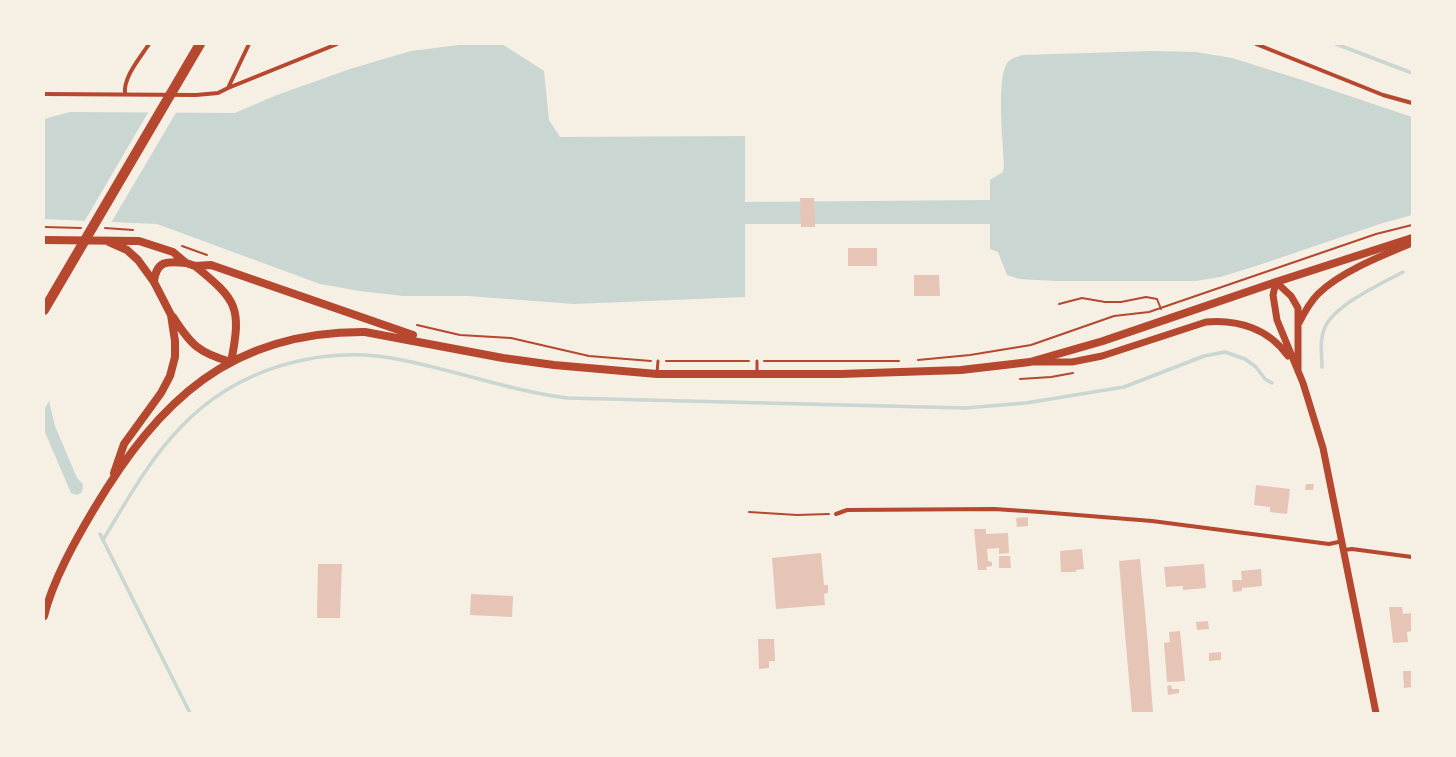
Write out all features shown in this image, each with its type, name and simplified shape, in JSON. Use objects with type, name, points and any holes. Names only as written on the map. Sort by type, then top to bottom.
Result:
[{"type":"main road","points":[[44,310],[72,265],[200,44]]},
{"type":"main road","points":[[44,616],[70,550],[111,481],[142,438],[178,399],[204,378],[231,362],[285,341],[343,332],[379,333],[503,358],[554,366],[657,374],[757,375],[918,373],[961,370],[1030,362],[1103,342],[1276,282],[1412,238]]},
{"type":"main road","points":[[44,240],[133,240],[173,252],[186,263]]},
{"type":"main road","points":[[104,241],[127,250],[138,260],[154,282],[171,315],[186,338],[199,349],[214,357],[231,362]]},
{"type":"main road","points":[[154,282],[157,270],[164,263],[186,263],[195,266],[222,287],[234,307],[237,332],[231,362]]},
{"type":"main road","points":[[195,266],[211,265],[446,346]]},
{"type":"main road","points":[[111,481],[124,444],[161,393],[170,376],[175,357],[176,341],[171,315]]},
{"type":"street","points":[[125,94],[124,88],[129,75],[149,44]]},
{"type":"street","points":[[228,88],[249,44]]},
{"type":"street","points":[[44,94],[196,95],[218,93],[336,44]]},
{"type":"street","points":[[1256,44],[1383,95],[1412,103]]},
{"type":"street","points":[[1298,325],[1313,300],[1330,284],[1385,254],[1412,243]]},
{"type":"street","points":[[1276,282],[1295,302],[1298,308],[1298,371]]},
{"type":"street","points":[[1276,282],[1273,295],[1277,320],[1303,383],[1323,448],[1376,713]]},
{"type":"street","points":[[1030,362],[1072,362],[1102,356],[1206,322],[1224,321],[1240,323],[1264,332],[1284,351],[1298,371]]},
{"type":"street","points":[[836,514],[847,510],[1002,510],[1152,521],[1329,544],[1343,542]]},
{"type":"street","points":[[1344,550],[1352,549],[1412,557]]},
{"type":"lane","points":[[657,374],[658,361]]},
{"type":"lane","points":[[757,361],[757,375]]},
{"type":"path","points":[[912,361],[962,356],[1031,345],[1107,318],[1149,312],[1376,234],[1412,226]]},
{"type":"path","points":[[44,227],[83,228]]},
{"type":"path","points":[[98,228],[122,228],[138,231]]},
{"type":"path","points":[[176,244],[213,257]]},
{"type":"path","points":[[1059,304],[1082,298],[1105,302],[1121,302],[1146,297],[1157,299],[1161,308]]},
{"type":"path","points":[[414,324],[460,335],[511,338],[589,356],[658,361],[905,361]]},
{"type":"path","points":[[1020,379],[1051,377],[1074,372]]},
{"type":"path","points":[[749,512],[797,516],[836,514]]},
{"type":"shaded area","points":[[467,44],[502,44],[544,71],[549,120],[560,137],[745,136],[745,202],[990,200],[990,180],[1003,172],[1004,164],[1001,110],[1002,81],[1004,70],[1008,62],[1011,60],[1022,55],[1153,51],[1196,52],[1232,58],[1412,117],[1412,215],[1380,224],[1253,267],[1220,277],[1196,281],[1056,281],[1019,279],[1007,275],[998,252],[990,249],[990,224],[745,224],[745,297],[574,304],[468,296],[404,296],[360,291],[320,284],[157,224],[44,219],[44,119],[70,112],[235,113],[277,95],[350,69],[411,51]]},
{"type":"shaded area","points":[[49,401],[55,426],[77,478],[83,484],[82,492],[77,495],[71,493],[44,430],[44,410]]},
{"type":"pier","points":[[149,111],[177,111],[111,223],[84,222]]},
{"type":"building","points":[[800,198],[814,198],[815,227],[801,227]]},
{"type":"building","points":[[848,248],[877,248],[877,266],[848,266]]},
{"type":"building","points":[[914,275],[939,275],[940,296],[914,296]]},
{"type":"building","points":[[1306,484],[1314,484],[1313,490],[1305,490]]},
{"type":"building","points":[[1256,485],[1290,489],[1287,514],[1270,512],[1270,507],[1254,505]]},
{"type":"building","points":[[1028,517],[1028,526],[1017,527],[1016,518]]},
{"type":"building","points":[[974,529],[986,529],[986,534],[1008,533],[1009,553],[999,554],[999,548],[987,549],[988,561],[992,562],[992,566],[986,567],[987,570],[978,570]]},
{"type":"building","points":[[1082,549],[1084,569],[1076,570],[1076,572],[1061,572],[1060,551]]},
{"type":"building","points":[[821,553],[824,585],[828,585],[828,593],[824,594],[825,605],[776,609],[772,558]]},
{"type":"building","points":[[999,556],[1010,556],[1011,568],[999,568]]},
{"type":"building","points":[[1140,559],[1153,713],[1132,713],[1125,634],[1119,561]]},
{"type":"building","points":[[318,564],[342,564],[340,618],[317,618]]},
{"type":"building","points":[[1204,564],[1206,588],[1183,590],[1183,586],[1166,587],[1164,567]]},
{"type":"building","points":[[1261,569],[1262,586],[1242,588],[1242,591],[1233,592],[1232,580],[1242,580],[1241,571]]},
{"type":"building","points":[[471,594],[513,596],[512,617],[470,615]]},
{"type":"building","points":[[1389,607],[1402,607],[1403,614],[1412,613],[1412,631],[1407,632],[1408,642],[1393,643]]},
{"type":"building","points":[[1208,621],[1209,629],[1197,630],[1196,622]]},
{"type":"building","points":[[1180,631],[1185,681],[1167,682],[1164,643],[1170,642],[1169,632]]},
{"type":"building","points":[[758,639],[774,639],[775,661],[769,661],[769,668],[759,669]]},
{"type":"building","points":[[1221,652],[1221,660],[1209,661],[1209,653]]},
{"type":"building","points":[[1403,671],[1412,671],[1412,687],[1404,688]]},
{"type":"building","points":[[1171,685],[1172,689],[1179,689],[1179,693],[1168,695],[1167,686]]},
{"type":"waterway","points":[[1336,44],[1412,73]]},
{"type":"waterway","points":[[1322,367],[1322,337],[1325,327],[1330,319],[1338,311],[1360,295],[1403,272]]},
{"type":"waterway","points":[[103,540],[148,467],[169,440],[202,407],[227,390],[254,376],[282,365],[312,358],[342,355],[372,356],[402,360],[525,391],[567,398],[965,408],[1026,403],[1124,387],[1204,356],[1225,352],[1245,359],[1256,367],[1265,379],[1272,383]]},
{"type":"waterway","points":[[100,534],[190,713]]}]
